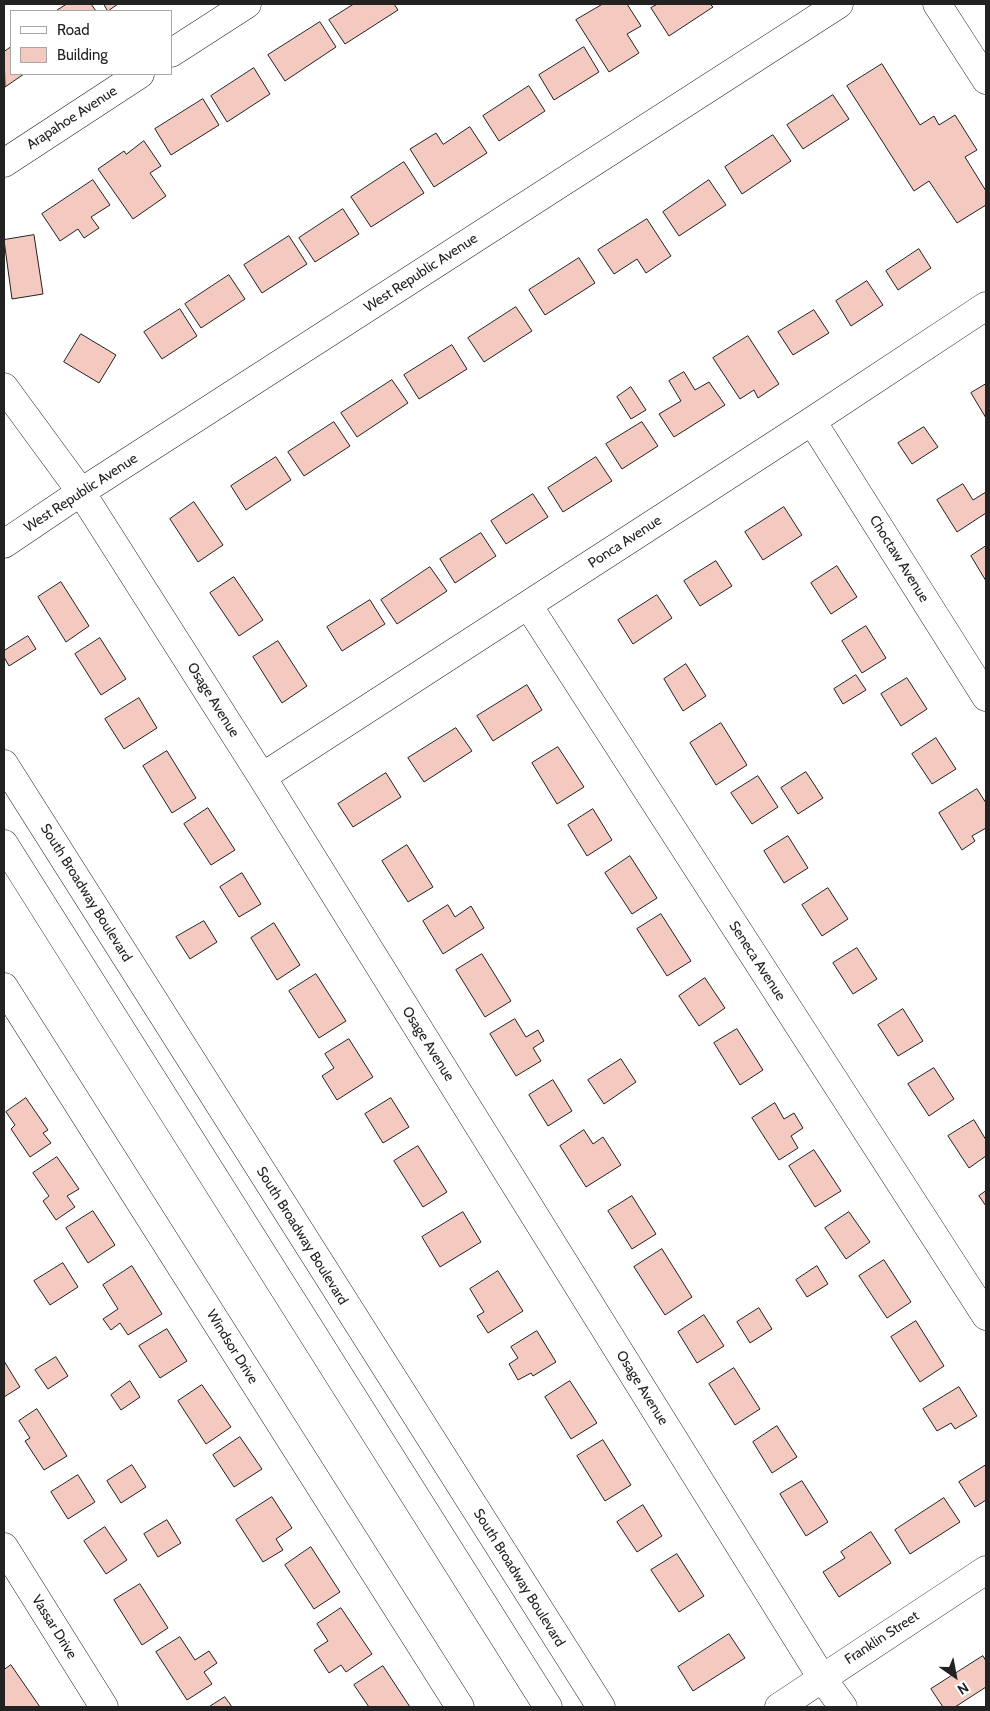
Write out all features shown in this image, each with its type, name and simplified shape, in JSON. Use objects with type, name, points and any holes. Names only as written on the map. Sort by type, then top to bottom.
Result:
[{"type":"street","points":[[172,52],[247,4]]},
{"type":"street","name":"West Republic Avenue","points":[[4,544],[81,492],[839,4]]},
{"type":"street","points":[[937,4],[986,80]]},
{"type":"street","name":"Arapahoe Avenue","points":[[4,162],[138,75]]},
{"type":"street","name":"Ponca Avenue","points":[[262,777],[812,421],[986,306]]},
{"type":"street","name":"Osage Avenue","points":[[4,387],[81,492],[262,777],[822,1678],[843,1707]]},
{"type":"street","name":"Choctaw Avenue","points":[[812,421],[986,697]]},
{"type":"street","name":"Seneca Avenue","points":[[528,605],[986,1316]]},
{"type":"street","name":"South Broadway Boulevard","points":[[4,764],[601,1707]]},
{"type":"street","points":[[4,844],[548,1707]]},
{"type":"street","name":"Windsor Drive","points":[[4,988],[460,1707]]},
{"type":"street","name":"Vassar Drive","points":[[4,1547],[104,1707]]},
{"type":"street","name":"Franklin Street","points":[[778,1707],[986,1570]]},
{"type":"building","points":[[67,4],[91,4],[95,10],[58,10]]},
{"type":"building","points":[[104,4],[118,4],[109,10]]},
{"type":"building","points":[[354,4],[394,4],[398,10],[345,44],[329,20]]},
{"type":"building","points":[[603,4],[627,4],[641,26],[627,34],[639,53],[609,72],[576,20]]},
{"type":"building","points":[[658,4],[710,4],[713,7],[669,36],[651,8]]},
{"type":"building","points":[[320,22],[336,47],[285,81],[268,55]]},
{"type":"building","points":[[584,47],[599,72],[554,100],[539,75]]},
{"type":"building","points":[[10,48],[10,75],[23,75],[5,87],[4,52]]},
{"type":"building","points":[[882,64],[920,125],[934,116],[939,125],[955,115],[977,150],[965,157],[986,191],[986,205],[957,223],[929,181],[914,191],[847,86]]},
{"type":"building","points":[[254,68],[270,94],[227,122],[211,96]]},
{"type":"building","points":[[529,86],[545,111],[499,141],[483,116]]},
{"type":"building","points":[[833,95],[849,119],[803,149],[787,125]]},
{"type":"building","points":[[203,99],[219,125],[171,155],[155,129]]},
{"type":"building","points":[[470,127],[487,153],[434,187],[410,149],[436,133],[443,144]]},
{"type":"building","points":[[773,135],[791,161],[742,194],[725,167]]},
{"type":"building","points":[[144,141],[161,166],[150,173],[166,196],[133,219],[98,169],[124,151],[126,154]]},
{"type":"building","points":[[404,162],[424,193],[371,227],[351,197]]},
{"type":"building","points":[[93,180],[110,205],[91,217],[99,228],[84,238],[78,229],[60,241],[42,214]]},
{"type":"building","points":[[709,180],[726,205],[679,236],[663,212]]},
{"type":"building","points":[[343,209],[359,234],[315,262],[299,238]]},
{"type":"building","points":[[647,219],[671,256],[646,273],[637,259],[614,274],[598,250]]},
{"type":"building","points":[[34,235],[43,294],[12,299],[4,240]]},
{"type":"building","points":[[289,236],[307,264],[262,293],[244,265]]},
{"type":"building","points":[[919,249],[931,268],[898,290],[886,271]]},
{"type":"building","points":[[579,258],[595,283],[545,315],[529,290]]},
{"type":"building","points":[[229,275],[245,299],[201,328],[185,304]]},
{"type":"building","points":[[867,281],[883,305],[851,326],[836,301]]},
{"type":"building","points":[[516,307],[532,331],[484,362],[468,338]]},
{"type":"building","points":[[180,309],[197,336],[162,359],[144,332]]},
{"type":"building","points":[[814,310],[829,333],[793,355],[778,332]]},
{"type":"building","points":[[81,334],[116,355],[99,383],[64,362]]},
{"type":"building","points":[[748,336],[779,384],[758,398],[754,390],[740,399],[713,358]]},
{"type":"building","points":[[452,345],[467,369],[419,399],[404,375]]},
{"type":"building","points":[[684,372],[695,390],[709,382],[725,405],[674,437],[659,414],[681,401],[669,381]]},
{"type":"building","points":[[392,380],[408,403],[357,437],[341,413]]},
{"type":"building","points":[[986,384],[986,418],[971,393]]},
{"type":"building","points":[[631,387],[646,410],[631,419],[617,397]]},
{"type":"building","points":[[334,422],[350,446],[304,476],[288,452]]},
{"type":"building","points":[[642,422],[658,446],[622,469],[606,444]]},
{"type":"building","points":[[924,427],[938,447],[912,464],[898,443]]},
{"type":"building","points":[[276,457],[291,480],[246,510],[231,486]]},
{"type":"building","points":[[596,457],[612,481],[563,512],[548,488]]},
{"type":"building","points":[[963,484],[973,500],[986,492],[986,513],[957,532],[937,500]]},
{"type":"building","points":[[533,494],[548,517],[506,544],[491,521]]},
{"type":"building","points":[[194,502],[223,545],[198,562],[170,519]]},
{"type":"building","points":[[784,507],[802,535],[763,560],[745,532]]},
{"type":"building","points":[[481,533],[496,556],[455,583],[440,559]]},
{"type":"building","points":[[986,546],[986,581],[971,556]]},
{"type":"building","points":[[716,561],[732,586],[700,606],[684,581]]},
{"type":"building","points":[[837,566],[857,597],[831,614],[811,583]]},
{"type":"building","points":[[430,567],[447,591],[397,624],[381,600]]},
{"type":"building","points":[[234,577],[263,620],[239,636],[210,593]]},
{"type":"building","points":[[61,582],[89,626],[66,642],[38,597]]},
{"type":"building","points":[[657,595],[672,618],[633,644],[618,620]]},
{"type":"building","points":[[370,600],[385,624],[342,651],[327,627]]},
{"type":"building","points":[[866,626],[886,658],[862,673],[842,641]]},
{"type":"building","points":[[28,636],[36,649],[9,666],[4,657],[4,651]]},
{"type":"building","points":[[100,638],[126,679],[101,695],[75,654]]},
{"type":"building","points":[[278,641],[307,686],[282,703],[253,657]]},
{"type":"building","points":[[686,664],[706,696],[683,711],[664,679]]},
{"type":"building","points":[[856,675],[866,690],[843,704],[834,689]]},
{"type":"building","points":[[907,678],[927,709],[901,726],[881,694]]},
{"type":"building","points":[[527,685],[542,710],[493,741],[477,716]]},
{"type":"building","points":[[139,698],[157,728],[124,749],[105,719]]},
{"type":"building","points":[[721,723],[747,765],[716,785],[690,743]]},
{"type":"building","points":[[456,728],[472,751],[424,782],[408,758]]},
{"type":"building","points":[[936,738],[956,769],[932,784],[912,754]]},
{"type":"building","points":[[558,747],[584,787],[557,804],[532,763]]},
{"type":"building","points":[[167,751],[196,798],[172,813],[143,766]]},
{"type":"building","points":[[806,772],[823,798],[798,814],[781,788]]},
{"type":"building","points":[[386,773],[401,797],[353,827],[338,804]]},
{"type":"building","points":[[758,776],[778,807],[752,824],[731,793]]},
{"type":"building","points":[[977,789],[986,803],[986,828],[972,836],[975,841],[962,850],[939,813]]},
{"type":"building","points":[[208,808],[235,850],[211,865],[184,824]]},
{"type":"building","points":[[593,809],[612,840],[587,856],[568,825]]},
{"type":"building","points":[[788,836],[808,868],[784,883],[764,851]]},
{"type":"building","points":[[407,845],[433,887],[408,902],[382,861]]},
{"type":"building","points":[[630,856],[657,898],[632,914],[605,873]]},
{"type":"building","points":[[242,873],[261,904],[239,917],[220,887]]},
{"type":"building","points":[[828,888],[848,919],[822,936],[802,905]]},
{"type":"building","points":[[448,905],[455,917],[471,906],[484,928],[443,954],[423,921]]},
{"type":"building","points":[[661,914],[691,961],[667,976],[637,929]]},
{"type":"building","points":[[204,921],[217,942],[190,959],[176,937]]},
{"type":"building","points":[[274,923],[300,965],[277,980],[251,938]]},
{"type":"building","points":[[857,948],[877,979],[853,994],[833,963]]},
{"type":"building","points":[[482,954],[511,1001],[485,1017],[456,970]]},
{"type":"building","points":[[316,974],[346,1021],[319,1038],[289,991]]},
{"type":"building","points":[[705,978],[725,1008],[699,1026],[679,996]]},
{"type":"building","points":[[903,1009],[923,1041],[898,1056],[878,1025]]},
{"type":"building","points":[[515,1019],[526,1037],[538,1030],[544,1041],[533,1048],[541,1061],[516,1076],[490,1034]]},
{"type":"building","points":[[737,1029],[763,1070],[740,1085],[714,1043]]},
{"type":"building","points":[[349,1039],[373,1077],[337,1100],[322,1076],[334,1068],[325,1054]]},
{"type":"building","points":[[621,1059],[636,1082],[604,1104],[588,1080]]},
{"type":"building","points":[[934,1068],[954,1099],[929,1116],[908,1084]]},
{"type":"building","points":[[553,1080],[572,1111],[548,1126],[529,1095]]},
{"type":"building","points":[[26,1098],[48,1130],[43,1133],[51,1143],[30,1157],[11,1129],[15,1125],[6,1112]]},
{"type":"building","points":[[391,1098],[409,1127],[383,1143],[365,1114]]},
{"type":"building","points":[[775,1103],[784,1119],[794,1113],[803,1128],[791,1136],[798,1148],[779,1160],[752,1118]]},
{"type":"building","points":[[974,1120],[986,1140],[986,1156],[969,1168],[948,1136]]},
{"type":"building","points":[[584,1130],[593,1144],[603,1137],[621,1165],[586,1187],[560,1146]]},
{"type":"building","points":[[418,1146],[447,1192],[423,1207],[394,1161]]},
{"type":"building","points":[[814,1150],[841,1191],[815,1207],[789,1166]]},
{"type":"building","points":[[57,1157],[79,1189],[67,1196],[75,1207],[56,1220],[43,1201],[49,1196],[33,1173]]},
{"type":"building","points":[[986,1191],[986,1206],[979,1196]]},
{"type":"building","points":[[632,1196],[656,1234],[632,1249],[608,1211]]},
{"type":"building","points":[[93,1211],[115,1245],[88,1263],[66,1228]]},
{"type":"building","points":[[463,1212],[481,1242],[440,1267],[422,1237]]},
{"type":"building","points":[[849,1212],[870,1242],[846,1259],[825,1228]]},
{"type":"building","points":[[662,1249],[692,1297],[665,1315],[634,1267]]},
{"type":"building","points":[[884,1260],[911,1302],[887,1318],[859,1276]]},
{"type":"building","points":[[63,1263],[78,1287],[50,1305],[34,1281]]},
{"type":"building","points":[[132,1266],[162,1314],[128,1335],[120,1323],[111,1330],[103,1319],[118,1309],[103,1285]]},
{"type":"building","points":[[817,1266],[828,1284],[807,1297],[796,1280]]},
{"type":"building","points":[[498,1271],[523,1311],[488,1333],[477,1316],[484,1312],[470,1289]]},
{"type":"building","points":[[759,1308],[772,1329],[750,1343],[737,1322]]},
{"type":"building","points":[[704,1315],[724,1346],[697,1363],[678,1332]]},
{"type":"building","points":[[916,1321],[944,1366],[920,1382],[891,1337]]},
{"type":"building","points":[[167,1329],[187,1361],[160,1378],[139,1346]]},
{"type":"building","points":[[537,1331],[556,1362],[533,1376],[531,1373],[518,1380],[509,1364],[518,1358],[511,1347]]},
{"type":"building","points":[[56,1357],[68,1376],[48,1389],[35,1370]]},
{"type":"building","points":[[4,1361],[20,1387],[4,1397]]},
{"type":"building","points":[[734,1368],[760,1409],[735,1425],[709,1384]]},
{"type":"building","points":[[130,1381],[140,1397],[121,1410],[111,1395]]},
{"type":"building","points":[[570,1381],[597,1423],[571,1439],[545,1397]]},
{"type":"building","points":[[202,1385],[231,1427],[206,1444],[178,1401]]},
{"type":"building","points":[[959,1387],[977,1416],[955,1429],[951,1423],[937,1431],[923,1409]]},
{"type":"building","points":[[37,1409],[67,1456],[44,1470],[25,1441],[30,1438],[19,1421]]},
{"type":"building","points":[[777,1426],[797,1457],[772,1473],[753,1442]]},
{"type":"building","points":[[240,1437],[262,1469],[234,1487],[213,1455]]},
{"type":"building","points":[[603,1440],[631,1485],[605,1501],[577,1456]]},
{"type":"building","points":[[132,1465],[146,1487],[121,1503],[107,1481]]},
{"type":"building","points":[[986,1465],[986,1500],[975,1507],[959,1482]]},
{"type":"building","points":[[78,1475],[95,1502],[68,1519],[51,1492]]},
{"type":"building","points":[[802,1481],[828,1522],[806,1536],[780,1494]]},
{"type":"building","points":[[272,1497],[292,1528],[276,1539],[283,1550],[263,1562],[236,1520]]},
{"type":"building","points":[[944,1498],[960,1522],[910,1554],[895,1530]]},
{"type":"building","points":[[643,1505],[662,1536],[637,1552],[617,1522]]},
{"type":"building","points":[[167,1520],[181,1543],[158,1557],[144,1534]]},
{"type":"building","points":[[105,1527],[127,1560],[106,1574],[84,1541]]},
{"type":"building","points":[[871,1532],[891,1563],[839,1597],[823,1572],[845,1558],[841,1552]]},
{"type":"building","points":[[311,1547],[340,1592],[314,1609],[285,1565]]},
{"type":"building","points":[[677,1554],[704,1596],[679,1612],[651,1570]]},
{"type":"building","points":[[140,1584],[168,1628],[142,1645],[114,1600]]},
{"type":"building","points":[[341,1608],[372,1654],[346,1672],[341,1665],[329,1673],[314,1650],[328,1641],[317,1624]]},
{"type":"building","points":[[729,1634],[745,1658],[693,1691],[678,1667]]},
{"type":"building","points":[[180,1637],[195,1660],[209,1651],[217,1663],[204,1672],[212,1684],[187,1700],[156,1652]]},
{"type":"building","points":[[983,1656],[986,1661],[986,1687],[955,1707],[943,1707],[931,1689]]},
{"type":"building","points":[[11,1665],[40,1707],[4,1707],[4,1670]]},
{"type":"building","points":[[383,1666],[410,1707],[369,1707],[354,1685]]},
{"type":"building","points":[[225,1697],[232,1707],[209,1707]]}]
